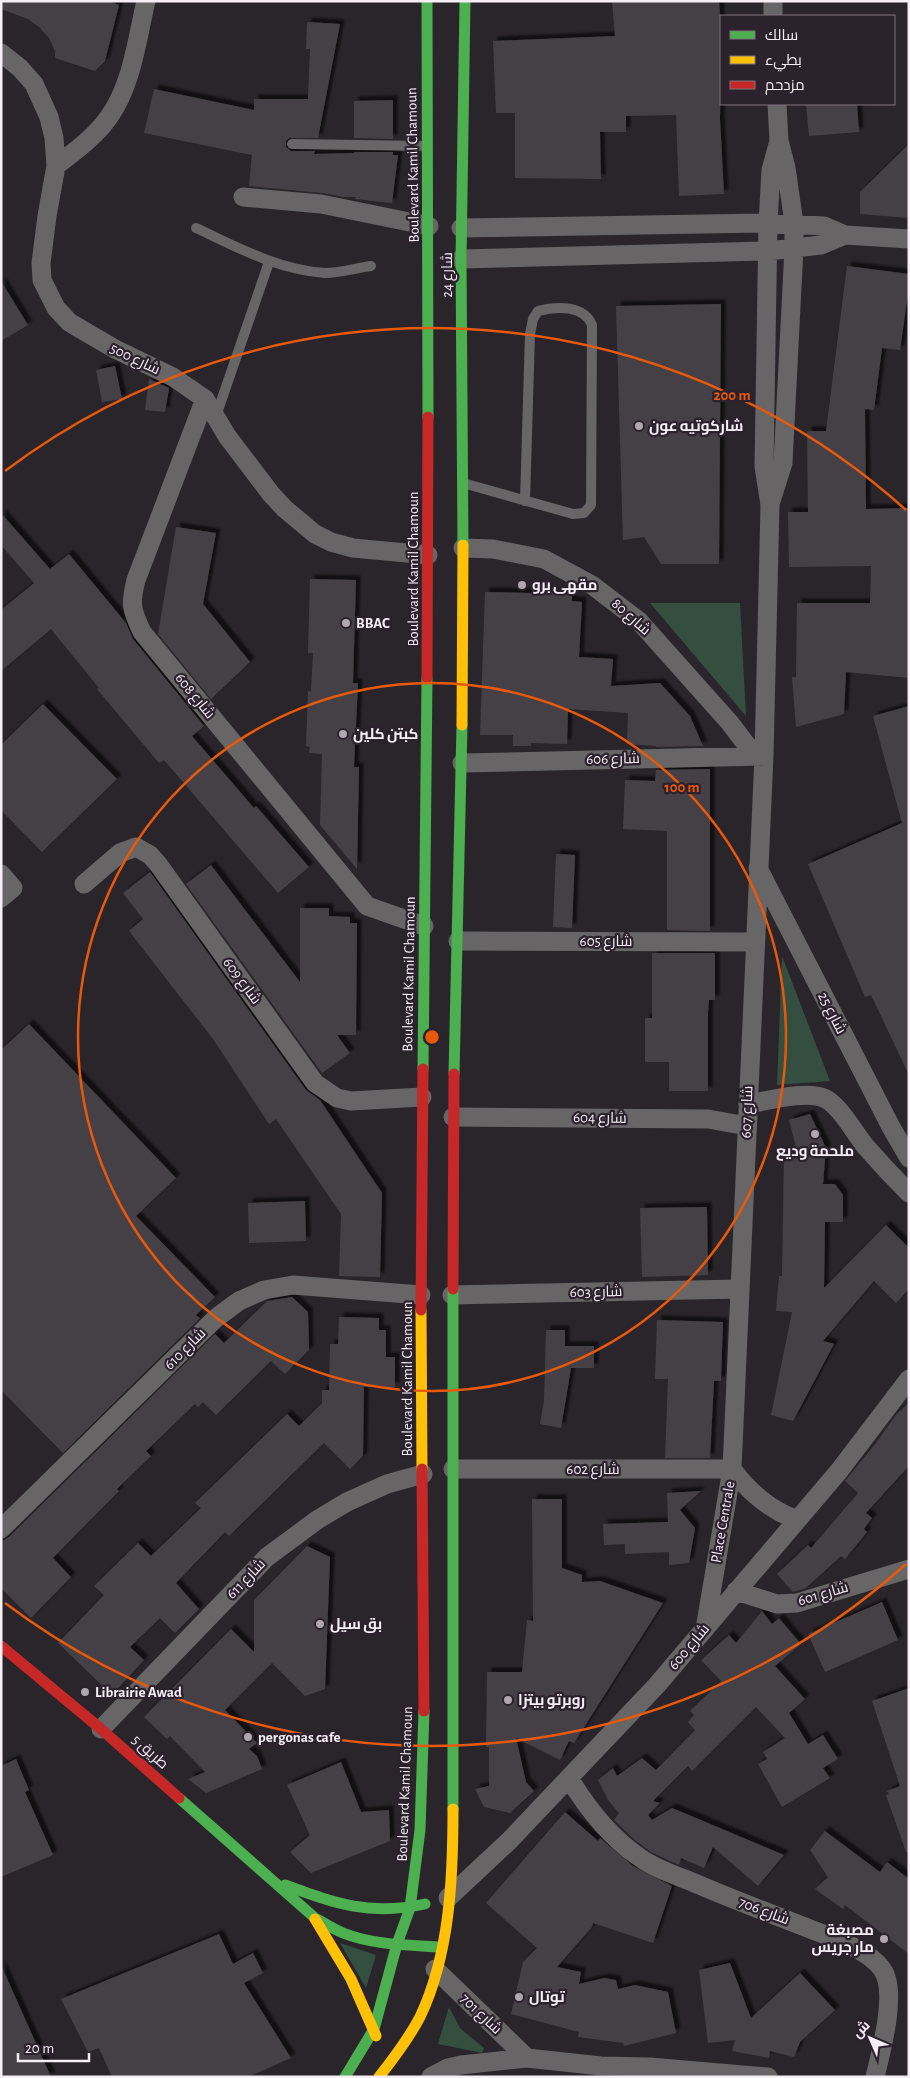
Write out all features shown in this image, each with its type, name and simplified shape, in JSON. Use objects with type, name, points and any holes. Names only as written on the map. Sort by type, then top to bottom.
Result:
[{"type":"main road","name":"Boulevard Kamil Chamoun","points":[[345,2077],[374,2029],[397,1944],[410,1908],[420,1830],[424,1745],[421,1295],[428,555],[429,226],[426,146],[427,1]]},
{"type":"main road","name":"شارع 24","points":[[463,548],[461,259],[465,1]]},
{"type":"main road","points":[[385,2074],[420,2016],[435,1969],[440,1947],[441,1900],[453,1851],[453,1117],[462,763],[463,548]]},
{"type":"main road","name":"طريق 5","points":[[1,1646],[101,1729],[245,1857],[276,1882],[314,1918]]},
{"type":"main road","points":[[276,1882],[348,1907],[365,1910],[389,1911],[441,1900]]},
{"type":"main road","points":[[314,1918],[341,1932],[360,1939],[440,1947]]},
{"type":"main road","points":[[314,1918],[351,1980],[374,2029],[385,2074]]},
{"type":"street","points":[[56,166],[92,137],[109,118],[119,102],[146,1]]},
{"type":"street","points":[[773,1],[774,15]]},
{"type":"street","name":"شارع 500","points":[[1,53],[34,84],[42,97],[54,138],[56,166],[41,263],[42,280],[56,308],[69,322],[114,349],[173,377],[206,399],[228,436],[271,494],[285,509],[315,534],[331,542],[353,548],[428,555]]},
{"type":"street","points":[[770,505],[783,464],[794,248],[794,223],[786,168],[779,141],[778,105]]},
{"type":"street","points":[[770,505],[764,466],[768,222],[771,170],[779,141]]},
{"type":"street","points":[[243,197],[321,204],[429,226]]},
{"type":"street","points":[[462,228],[768,222],[824,226],[844,235],[909,239]]},
{"type":"street","points":[[461,259],[768,251],[821,245],[844,235]]},
{"type":"street","name":"شارع 608","points":[[206,399],[136,580],[131,602],[135,616],[142,632],[367,906],[424,926]]},
{"type":"street","name":"شارع 607","points":[[732,1469],[758,867],[759,756],[770,505]]},
{"type":"street","name":"شارع 80","points":[[463,548],[493,549],[544,559],[592,584],[638,620],[759,756]]},
{"type":"street","name":"شارع 606","points":[[462,763],[759,756]]},
{"type":"street","name":"شارع 609","points":[[84,884],[120,853],[136,847],[143,850],[158,864],[315,1083],[337,1098],[351,1101],[422,1097]]},
{"type":"street","name":"شارع 25","points":[[758,867],[886,1118],[909,1158]]},
{"type":"street","points":[[1,874],[13,888],[1,898]]},
{"type":"street","name":"شارع 605","points":[[458,941],[755,942]]},
{"type":"street","points":[[748,1104],[796,1096],[810,1095],[824,1098],[834,1105],[867,1148],[909,1193]]},
{"type":"street","name":"شارع 604","points":[[453,1117],[708,1120],[747,1126]]},
{"type":"street","name":"شارع 610","points":[[1,1529],[216,1318],[239,1301],[264,1290],[293,1286],[421,1295]]},
{"type":"street","name":"شارع 603","points":[[452,1295],[740,1290]]},
{"type":"street","name":"شارع 600","points":[[441,1900],[509,1841],[657,1685],[839,1471],[909,1379]]},
{"type":"street","name":"شارع 602","points":[[453,1469],[732,1469]]},
{"type":"street","name":"Place Centrale","points":[[732,1469],[743,1484],[767,1506],[797,1520]]},
{"type":"street","name":"Place Centrale","points":[[705,1628],[732,1469]]},
{"type":"street","name":"شارع 611","points":[[101,1729],[267,1557],[317,1520],[348,1502],[387,1484],[423,1474]]},
{"type":"street","name":"شارع 601","points":[[736,1591],[777,1604],[788,1604],[808,1600],[909,1570]]},
{"type":"street","name":"شارع 706","points":[[569,1778],[581,1798],[601,1823],[640,1858],[677,1876],[827,1936],[865,1954],[882,1969],[887,1982],[889,2002],[876,2077]]},
{"type":"street","name":"شارع 701","points":[[435,1969],[527,2058]]},
{"type":"street","name":"شارع 701","points":[[431,2077],[448,2068],[461,2065],[527,2058],[603,2072],[650,2068],[768,2077]]},
{"type":"lane","points":[[292,144],[426,146]]},
{"type":"lane","points":[[196,228],[269,262],[326,273],[371,266]]},
{"type":"lane","points":[[216,416],[269,262]]},
{"type":"lane","points":[[463,483],[525,501],[573,514],[584,513],[591,504],[592,325],[589,317],[579,311],[548,308],[538,311],[533,319],[530,334],[525,501]]},
{"type":"green space","points":[[650,603],[740,603],[746,716]]},
{"type":"green space","points":[[782,956],[830,1081],[777,1085]]},
{"type":"green space","points":[[340,1943],[376,1955],[366,1988]]},
{"type":"green space","points":[[449,2007],[460,2028],[484,2048],[482,2053],[438,2044]]},
{"type":"building","points":[[1,1],[109,1],[119,5],[105,61],[95,71],[55,58],[55,51],[49,38],[39,27],[28,19],[1,9]]},
{"type":"building","points":[[612,1],[719,1],[720,119],[724,194],[679,196],[676,115],[626,116],[626,132],[600,132],[601,179],[515,178],[515,113],[496,113],[493,41],[615,36]]},
{"type":"building","points":[[307,22],[340,24],[318,138],[289,138],[286,141],[286,147],[291,151],[315,151],[314,154],[393,152],[393,155],[398,155],[392,203],[355,199],[356,197],[249,186],[252,155],[144,133],[154,89],[254,110],[254,99],[308,99],[310,49],[306,49]]},
{"type":"building","points":[[393,100],[393,139],[354,138],[354,101]]},
{"type":"building","points":[[806,105],[857,105],[859,132],[809,136]]},
{"type":"building","points":[[909,144],[909,218],[860,214],[860,192]]},
{"type":"building","points":[[847,266],[909,274],[909,287],[900,350],[882,348],[874,410],[865,409],[866,509],[909,508],[909,678],[846,672],[844,714],[796,727],[792,677],[796,677],[797,603],[870,603],[871,566],[789,567],[788,512],[808,512],[807,431],[826,431]]},
{"type":"building","points":[[1,281],[28,325],[1,341]]},
{"type":"building","points":[[721,304],[719,564],[661,564],[644,537],[623,540],[616,306]]},
{"type":"building","points":[[115,366],[122,399],[102,402],[96,370]]},
{"type":"building","points":[[149,379],[169,388],[165,412],[145,410]]},
{"type":"building","points":[[1,513],[50,569],[69,554],[126,623],[133,639],[204,726],[192,736],[254,808],[256,806],[309,867],[278,893],[164,760],[159,763],[97,689],[99,688],[51,629],[1,671],[1,610],[34,583],[1,545]]},
{"type":"building","points":[[176,527],[216,533],[203,604],[250,662],[211,699],[158,634]]},
{"type":"building","points":[[310,579],[356,580],[353,683],[358,683],[354,767],[359,767],[357,869],[320,825],[322,754],[309,753],[310,747],[306,746],[308,691],[311,692],[313,653],[308,653]]},
{"type":"building","points":[[485,592],[572,594],[572,601],[582,602],[579,657],[613,659],[611,686],[660,683],[690,716],[703,746],[656,747],[627,744],[628,713],[568,709],[567,744],[531,743],[531,746],[513,746],[513,735],[480,735]]},
{"type":"building","points":[[43,704],[117,779],[42,852],[1,810],[1,745]]},
{"type":"building","points":[[909,706],[909,1075],[871,995],[865,997],[808,864],[902,823],[873,716]]},
{"type":"building","points":[[710,769],[710,931],[667,930],[667,831],[623,829],[625,780],[655,781],[656,770]]},
{"type":"building","points":[[556,854],[575,855],[572,928],[553,927]]},
{"type":"building","points":[[211,865],[300,982],[300,908],[329,908],[329,916],[350,917],[350,923],[357,923],[356,1035],[337,1035],[350,1053],[322,1073],[186,884]]},
{"type":"building","points":[[150,872],[306,1090],[320,1100],[382,1193],[380,1277],[339,1276],[341,1214],[276,1119],[269,1124],[213,1039],[129,931],[143,919],[123,893]]},
{"type":"building","points":[[652,953],[715,953],[715,1000],[709,1000],[708,1012],[708,1091],[669,1091],[669,1062],[645,1062],[645,1018],[652,1018]]},
{"type":"building","points":[[29,1024],[176,1178],[136,1216],[215,1297],[196,1315],[200,1318],[63,1453],[1,1390],[1,1050]]},
{"type":"building","points":[[810,1114],[826,1148],[823,1184],[835,1184],[843,1195],[843,1222],[825,1222],[824,1288],[886,1225],[909,1248],[909,1289],[896,1303],[874,1281],[823,1341],[834,1344],[793,1421],[771,1415],[792,1312],[776,1311],[779,1276],[782,1276],[784,1155],[798,1155],[789,1120]]},
{"type":"building","points":[[305,1201],[306,1241],[249,1243],[248,1203]]},
{"type":"building","points":[[707,1207],[708,1275],[642,1277],[640,1208]]},
{"type":"building","points":[[292,1297],[308,1312],[309,1350],[285,1374],[271,1361],[216,1415],[203,1402],[198,1407],[195,1404],[146,1451],[151,1456],[117,1489],[119,1491],[53,1558],[71,1577],[31,1618],[1,1588],[1,1542],[9,1537],[215,1334],[224,1343],[267,1301]]},
{"type":"building","points":[[339,1317],[379,1318],[379,1330],[386,1330],[386,1357],[395,1357],[395,1387],[364,1387],[363,1456],[350,1469],[324,1443],[229,1536],[225,1532],[176,1583],[199,1609],[175,1633],[160,1618],[130,1647],[144,1660],[112,1695],[58,1643],[104,1595],[94,1586],[138,1543],[151,1556],[201,1508],[195,1503],[287,1414],[299,1426],[322,1403],[322,1390],[329,1390],[330,1344],[338,1344]]},
{"type":"building","points":[[657,1320],[723,1322],[721,1381],[714,1381],[710,1458],[665,1458],[668,1379],[655,1379]]},
{"type":"building","points":[[546,1330],[565,1330],[565,1346],[594,1346],[594,1368],[571,1368],[561,1428],[540,1424],[544,1401]]},
{"type":"building","points":[[909,1402],[909,1466],[866,1513],[872,1518],[864,1529],[867,1532],[845,1559],[841,1556],[806,1588],[793,1592],[777,1574],[808,1545],[811,1548],[858,1493],[845,1481],[896,1415]]},
{"type":"building","points":[[701,1491],[680,1510],[695,1528],[689,1563],[669,1565],[669,1552],[625,1554],[625,1544],[604,1545],[603,1524],[668,1522],[667,1493]]},
{"type":"building","points":[[532,1499],[562,1499],[562,1568],[582,1575],[582,1582],[600,1581],[663,1603],[574,1743],[569,1741],[560,1760],[516,1738],[526,1782],[534,1791],[510,1813],[484,1807],[475,1789],[489,1786],[489,1747],[486,1747],[487,1672],[522,1672],[527,1620],[533,1621]]},
{"type":"building","points":[[307,1546],[330,1557],[325,1689],[305,1696],[272,1663],[225,1710],[257,1743],[249,1749],[257,1756],[262,1769],[206,1793],[188,1779],[205,1772],[170,1736],[167,1739],[144,1717],[231,1629],[254,1652],[254,1600]]},
{"type":"building","points":[[882,1602],[898,1640],[825,1672],[808,1634]]},
{"type":"building","points":[[762,1611],[772,1624],[779,1618],[801,1644],[775,1666],[805,1699],[789,1713],[808,1744],[823,1735],[838,1759],[823,1768],[830,1778],[782,1807],[758,1764],[767,1759],[763,1752],[785,1738],[756,1707],[692,1771],[688,1766],[653,1801],[660,1803],[648,1815],[652,1820],[672,1808],[784,1855],[758,1886],[713,1847],[704,1868],[681,1858],[679,1865],[651,1852],[614,1820],[619,1813],[608,1800],[598,1780],[613,1768],[617,1776],[642,1758],[656,1770],[695,1730],[688,1722],[694,1715],[690,1711],[721,1681],[701,1660],[729,1635],[736,1643]]},
{"type":"building","points":[[909,1688],[909,1852],[906,1852],[886,1795],[889,1794],[887,1791],[900,1786],[872,1701]]},
{"type":"building","points":[[16,1759],[29,1790],[25,1792],[53,1855],[1,1877],[1,1766]]},
{"type":"building","points":[[341,1762],[361,1812],[389,1810],[390,1841],[311,1873],[290,1852],[310,1835],[287,1785]]},
{"type":"building","points":[[565,1812],[598,1841],[600,1838],[633,1866],[672,1886],[653,1943],[593,1923],[592,1927],[557,1967],[581,1972],[579,1984],[604,1978],[616,1980],[618,1989],[635,1985],[668,1992],[676,2033],[624,2046],[623,2043],[578,2037],[579,2032],[511,2014],[523,1962],[537,1948],[486,1903]]},
{"type":"building","points":[[825,1831],[880,1872],[887,1862],[909,1879],[909,1954],[845,1905],[843,1909],[815,1889],[828,1877],[810,1850]]},
{"type":"building","points":[[219,1934],[233,1964],[253,1953],[263,1973],[244,1983],[291,2058],[248,2077],[112,2077],[99,2048],[88,2052],[61,1999]]},
{"type":"building","points":[[730,1963],[751,2018],[800,1973],[835,2010],[800,2042],[794,2057],[770,2051],[769,2058],[732,2051],[735,2040],[708,2043],[699,1970]]},
{"type":"building","points":[[1,1965],[51,2077],[1,2077]]},
{"type":"traffic: fast","points":[[427,1],[428,417]]},
{"type":"traffic: fast","points":[[463,545],[461,259],[465,1]]},
{"type":"traffic: fast","points":[[423,1069],[427,678]]},
{"type":"traffic: fast","points":[[454,1074],[462,725]]},
{"type":"traffic: fast","points":[[453,1289],[453,1809]]},
{"type":"traffic: fast","points":[[345,2077],[374,2029],[397,1944],[410,1908],[420,1830],[424,1711]]},
{"type":"traffic: fast","points":[[179,1798],[315,1918],[329,1926],[343,1933],[366,1940],[391,1944],[440,1947]]},
{"type":"traffic: fast","points":[[285,1885],[321,1898],[354,1906],[387,1909],[425,1904]]},
{"type":"traffic: slow","points":[[462,725],[463,545]]},
{"type":"traffic: slow","points":[[421,1310],[422,1469]]},
{"type":"traffic: slow","points":[[379,2077],[401,2048],[420,2017],[438,1968],[448,1915],[453,1809]]},
{"type":"traffic: slow","points":[[315,1919],[351,1979],[376,2036]]},
{"type":"traffic: jam","points":[[427,678],[428,417]]},
{"type":"traffic: jam","points":[[421,1310],[423,1069]]},
{"type":"traffic: jam","points":[[453,1289],[454,1074]]},
{"type":"traffic: jam","points":[[422,1469],[424,1711]]},
{"type":"traffic: jam","points":[[1,1646],[101,1729],[179,1798]]},
{"type":"place","name":"شاركوتيه عون","points":[[639,426]]},
{"type":"place","name":"مقهى برو","points":[[522,585]]},
{"type":"place","name":"BBAC","points":[[346,623]]},
{"type":"place","name":"كبتن كلين","points":[[343,734]]},
{"type":"place","name":"ملحمة وديع","points":[[815,1134]]},
{"type":"place","name":"بق سيل","points":[[320,1624]]},
{"type":"place","name":"Librairie Awad","points":[[85,1692]]},
{"type":"place","name":"روبرتو بيتزا","points":[[508,1700]]},
{"type":"place","name":"pergonas cafe","points":[[248,1737]]},
{"type":"place","name":"مصبغة مار جريس","points":[[884,1939]]},
{"type":"place","name":"توتال","points":[[519,1997]]}]
